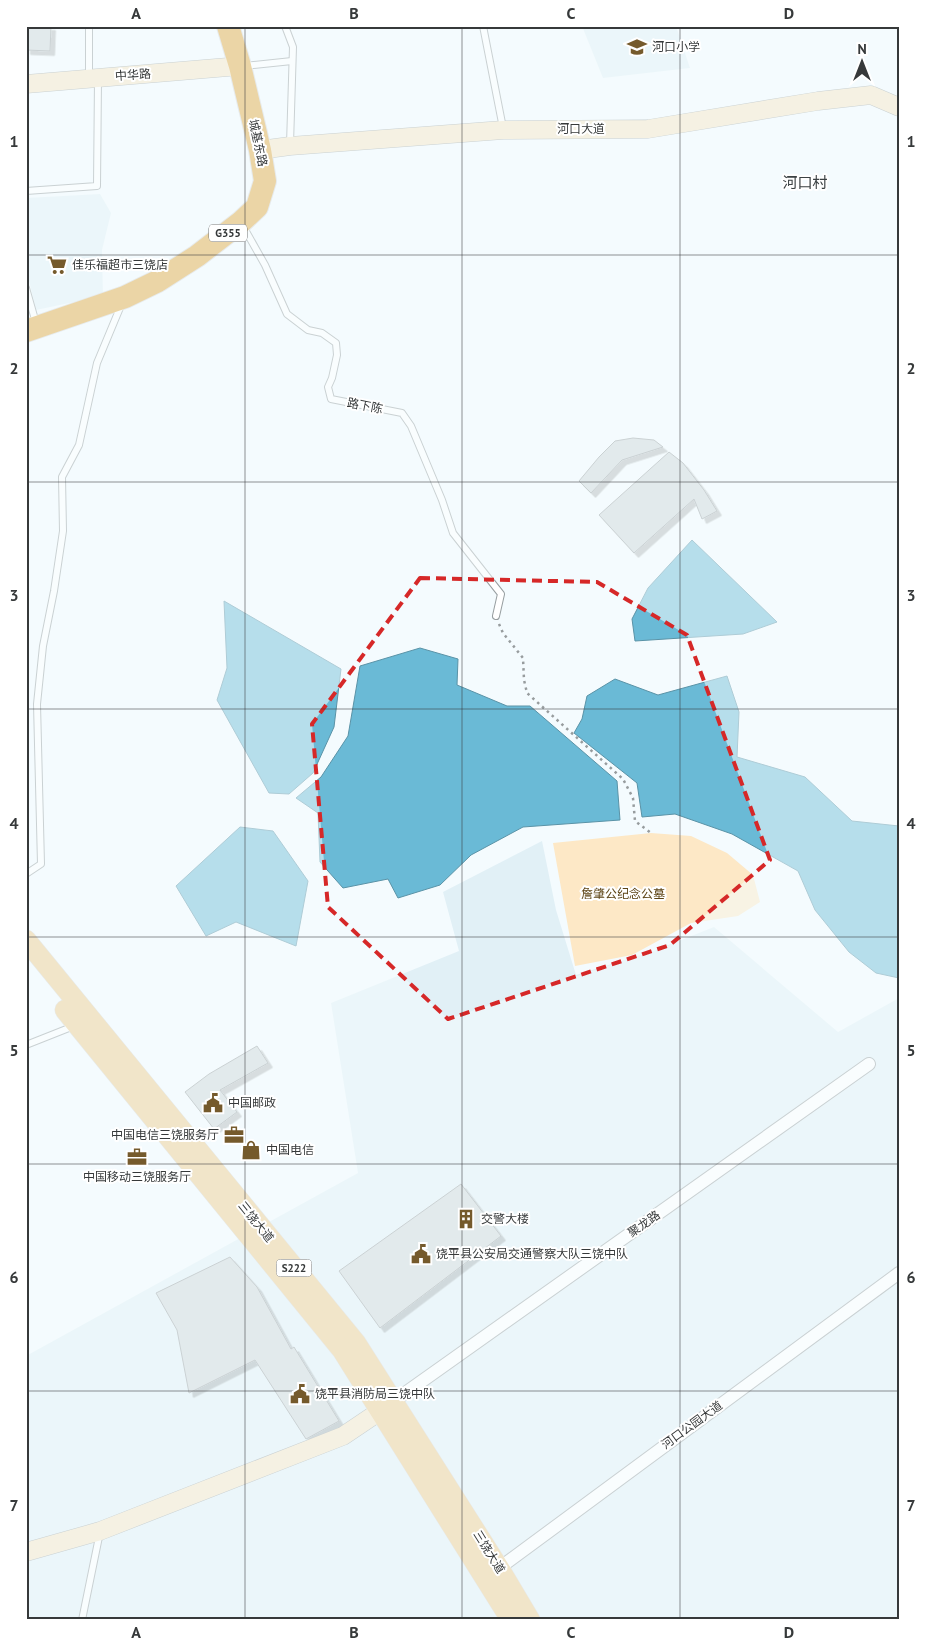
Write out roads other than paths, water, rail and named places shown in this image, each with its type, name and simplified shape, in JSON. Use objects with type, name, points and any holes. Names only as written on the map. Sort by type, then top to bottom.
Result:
[{"type":"highway","name":"城基东路","points":[[30,333],[125,297],[158,281],[197,256],[257,207],[265,181],[260,150],[240,66],[228,26]]},
{"type":"main road","name":"三饶大道","points":[[26,940],[84,1021]]},
{"type":"main road","name":"三饶大道","points":[[26,962],[84,1021],[356,1343],[388,1406],[492,1572],[530,1620]]},
{"type":"main road","name":"三饶大道","points":[[492,1572],[511,1620]]},
{"type":"street","name":"中华路","points":[[26,84],[240,66]]},
{"type":"street","name":"河口大道","points":[[260,150],[290,146],[503,130],[648,129],[818,101],[871,95],[899,107]]},
{"type":"street","name":"聚龙路","points":[[388,1406],[869,1064]]},
{"type":"street","name":"河口公园大道","points":[[492,1572],[899,1273]]},
{"type":"street","points":[[26,1552],[100,1531],[343,1436],[388,1406]]},
{"type":"lane","points":[[26,191],[97,186],[94,78],[89,26]]},
{"type":"lane","points":[[285,26],[292,47],[290,146]]},
{"type":"lane","points":[[483,26],[503,130]]},
{"type":"lane","points":[[240,66],[292,61]]},
{"type":"lane","name":"路下陈","points":[[241,222],[266,265],[287,314],[308,330],[322,333],[336,343],[337,355],[328,387],[331,399],[402,413],[411,426],[454,533],[501,594],[496,616]]},
{"type":"lane","points":[[26,288],[30,333]]},
{"type":"lane","points":[[26,874],[41,864],[37,704],[43,646],[63,531],[62,477],[79,445],[97,363],[125,297]]},
{"type":"lane","points":[[26,1045],[84,1021]]},
{"type":"lane","points":[[82,1620],[100,1531]]},
{"type":"water","points":[[692,540],[777,622],[743,634],[635,641],[632,619],[648,588]]},
{"type":"water","points":[[224,601],[341,669],[334,727],[313,773],[289,794],[269,793],[217,700],[227,668]]},
{"type":"water","points":[[420,648],[458,659],[457,685],[507,706],[530,706],[617,781],[620,820],[523,827],[471,855],[440,885],[398,898],[388,879],[343,888],[320,862],[318,813],[296,798],[321,777],[348,736],[360,666]]},
{"type":"water","points":[[727,676],[739,712],[737,757],[805,777],[852,821],[899,826],[899,978],[876,973],[849,952],[815,910],[798,871],[732,834],[675,814],[642,817],[637,783],[574,733],[582,719],[587,696],[615,679],[658,695]]},
{"type":"water","points":[[240,827],[273,831],[308,881],[296,946],[236,922],[206,936],[176,886]]},
{"type":"place","name":"河口小学","points":[[637,47]]},
{"type":"place","name":"佳乐福超市三饶店","points":[[57,265]]},
{"type":"place","name":"中国邮政","points":[[213,1103]]},
{"type":"place","name":"中国电信三饶服务厅","points":[[234,1135]]},
{"type":"place","name":"中国电信","points":[[251,1150]]},
{"type":"place","name":"中国移动三饶服务厅","points":[[137,1157]]},
{"type":"place","name":"交警大楼","points":[[466,1219]]},
{"type":"place","name":"饶平县公安局交通警察大队三饶中队","points":[[421,1254]]},
{"type":"place","name":"饶平县消防局三饶中队","points":[[300,1394]]},
{"type":"district","name":"河口村","points":[[805,183]]},
{"type":"park label","name":"詹肇公纪念公墓","points":[[623,894]]}]
